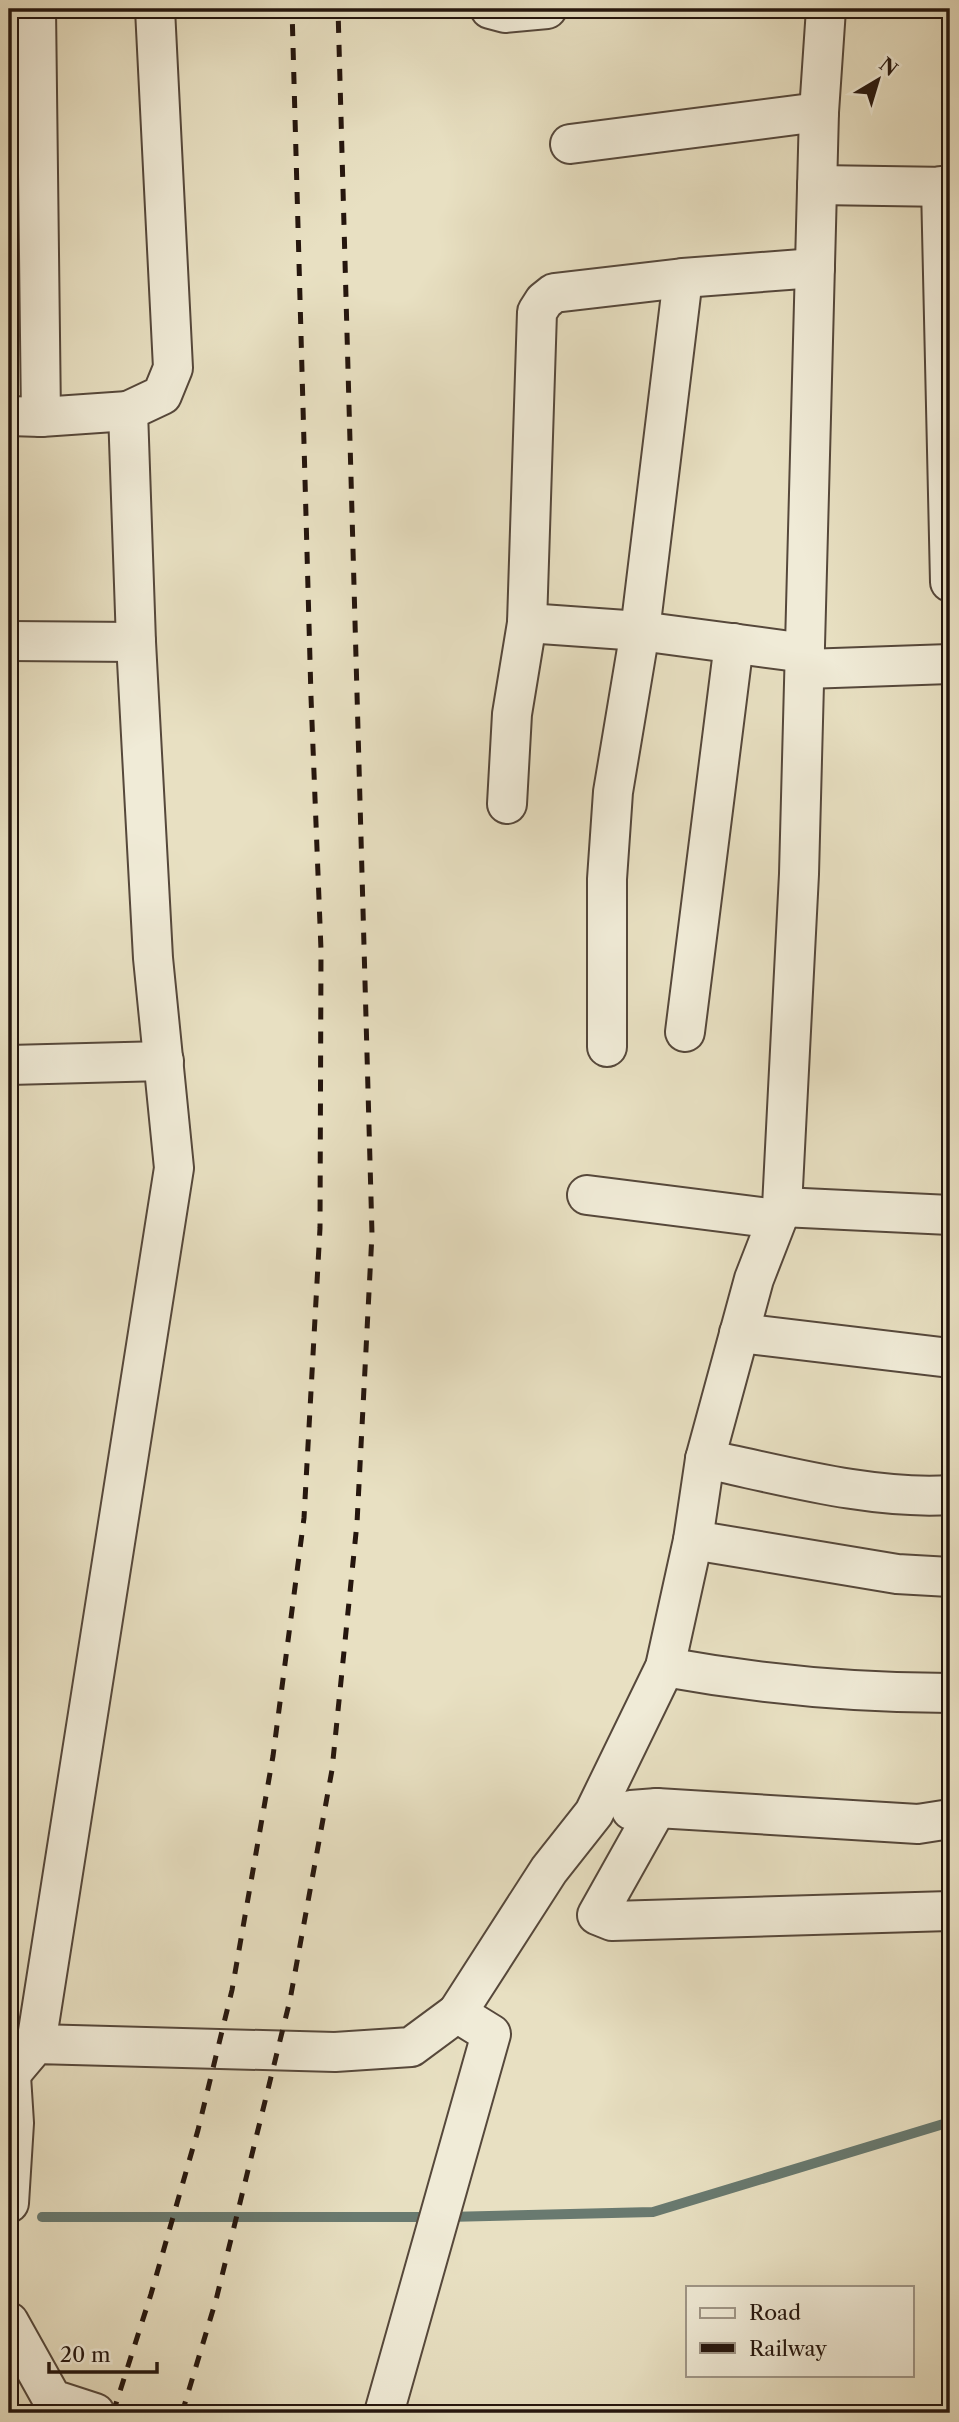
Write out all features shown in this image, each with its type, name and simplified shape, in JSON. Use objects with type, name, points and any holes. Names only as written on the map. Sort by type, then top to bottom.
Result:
[{"type":"street","points":[[36,9],[25,417],[128,411],[162,395],[173,368],[155,9]]},
{"type":"street","points":[[490,9],[505,13],[547,9]]},
{"type":"street","points":[[36,2045],[335,2052],[411,2047],[457,2013],[549,1870],[594,1813],[665,1667],[693,1540],[705,1458],[754,1279],[780,1213],[799,874],[814,268],[819,112],[826,9]]},
{"type":"street","points":[[570,144],[819,112]]},
{"type":"street","points":[[817,186],[946,187],[950,582]]},
{"type":"street","points":[[507,804],[512,714],[527,624],[537,312],[544,301],[554,293],[683,278],[814,268]]},
{"type":"street","points":[[607,1047],[607,879],[613,792],[640,631],[683,278]]},
{"type":"street","points":[[9,2203],[14,2123],[10,2076],[36,2045],[174,1168],[153,958],[136,642],[128,411]]},
{"type":"street","points":[[527,624],[640,631],[734,643],[805,661],[950,664]]},
{"type":"street","points":[[9,641],[136,642]]},
{"type":"street","points":[[685,1032],[734,643]]},
{"type":"street","points":[[9,1065],[164,1060]]},
{"type":"street","points":[[587,1195],[780,1213],[950,1215]]},
{"type":"street","points":[[739,1333],[950,1358]]},
{"type":"street","points":[[705,1458],[850,1489],[950,1495]]},
{"type":"street","points":[[693,1540],[897,1574],[950,1577]]},
{"type":"street","points":[[665,1667],[754,1682],[889,1693],[950,1693]]},
{"type":"street","points":[[594,1813],[657,1808],[918,1824],[950,1819]]},
{"type":"street","points":[[657,1808],[597,1915],[612,1921],[950,1911]]},
{"type":"street","points":[[384,2413],[491,2034],[457,2013]]},
{"type":"street","points":[[9,2322],[40,2406],[95,2413]]},
{"type":"waterway","points":[[447,2217],[653,2212],[950,2122]]},
{"type":"waterway","points":[[42,2217],[431,2217]]},
{"type":"railway","points":[[113,2413],[151,2294],[198,2130],[232,1990],[273,1756],[304,1518],[320,1228],[321,950],[311,697],[292,9]]},
{"type":"railway","points":[[182,2413],[216,2300],[290,2000],[332,1770],[357,1523],[372,1234],[338,9]]}]
